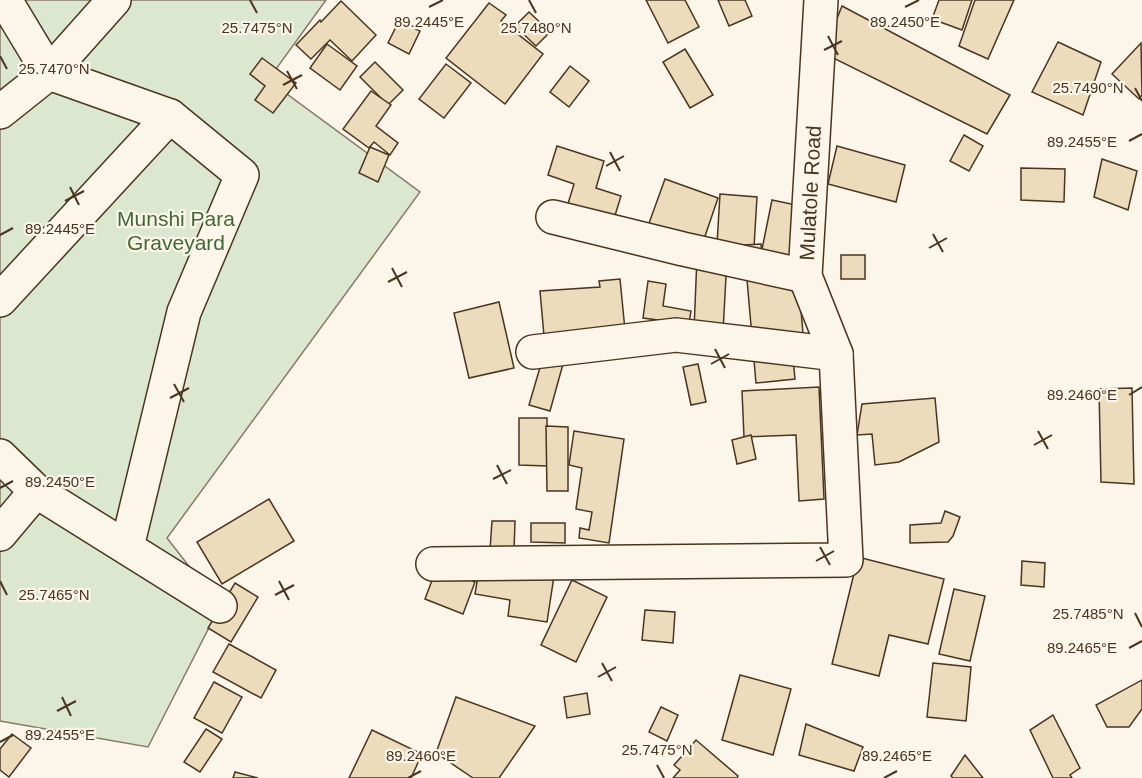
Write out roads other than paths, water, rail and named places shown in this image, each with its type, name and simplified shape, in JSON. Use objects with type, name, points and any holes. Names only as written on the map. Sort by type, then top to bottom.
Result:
[{"type":"street","points":[[5,0],[49,73],[170,116],[242,175],[184,312],[127,547]]},
{"type":"street","points":[[0,112],[49,73],[114,0]]},
{"type":"street","name":"Mulatole Road","points":[[433,564],[846,560],[836,354],[805,276],[821,0]]},
{"type":"street","points":[[0,300],[170,116]]},
{"type":"street","points":[[553,217],[805,276]]},
{"type":"street","points":[[533,352],[676,335],[836,354]]},
{"type":"street","points":[[0,456],[36,491],[220,606]]},
{"type":"street","points":[[0,534],[36,491]]},
{"type":"park label","name":"Munshi Para Graveyard","points":[[176,230]]}]
